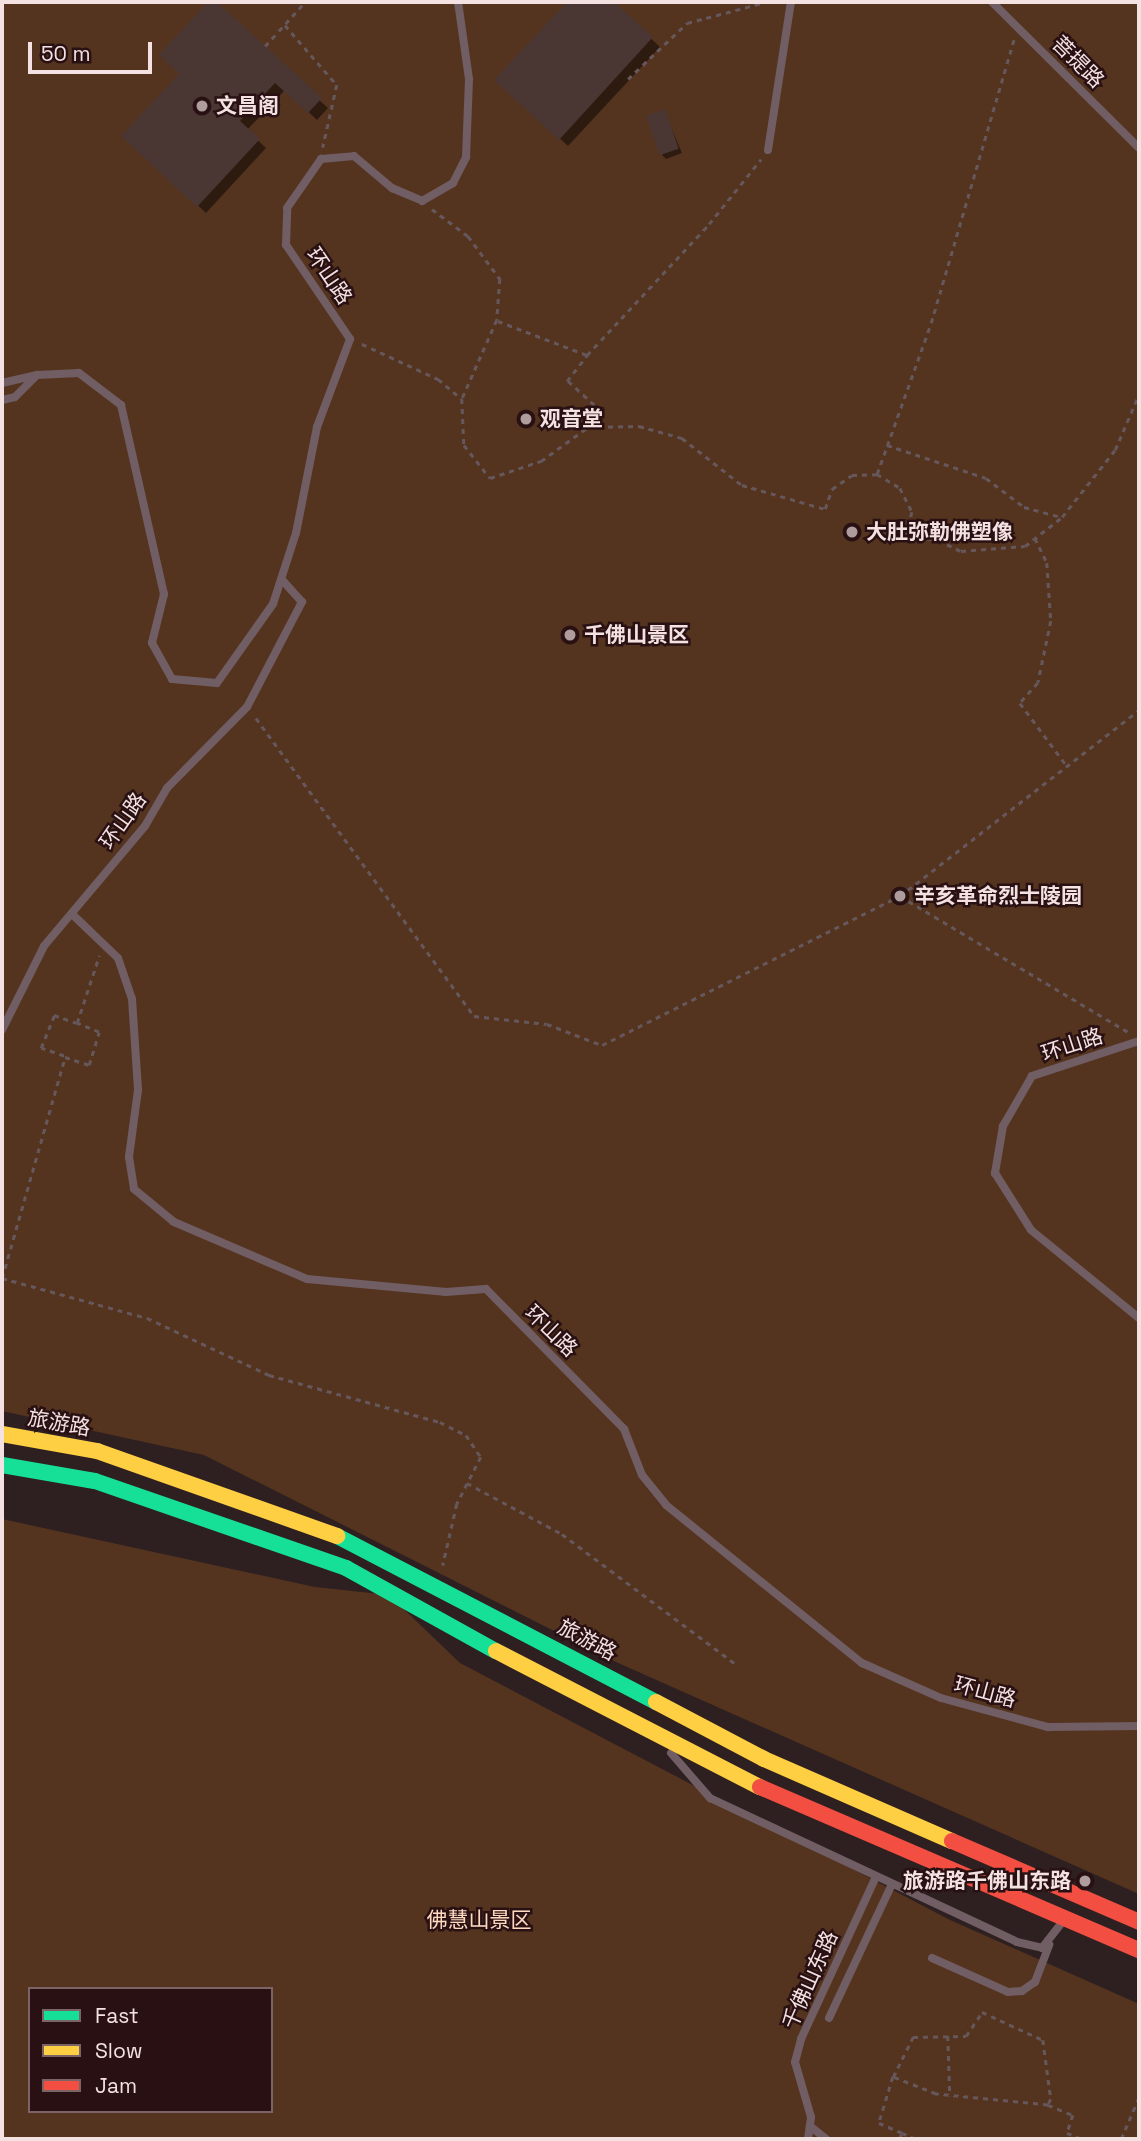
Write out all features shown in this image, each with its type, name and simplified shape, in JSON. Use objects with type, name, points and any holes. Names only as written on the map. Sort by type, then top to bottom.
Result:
[{"type":"main road","name":"旅游路","points":[[2,1434],[97,1451],[357,1543],[439,1583],[764,1759],[1139,1922]]},
{"type":"main road","points":[[2,1465],[95,1481],[346,1568],[752,1784],[1139,1950]]},
{"type":"lane","points":[[321,159],[354,156],[393,188],[422,201],[453,183],[466,157],[469,79],[458,2]]},
{"type":"lane","points":[[768,150],[791,2]]},
{"type":"lane","name":"菩提路","points":[[992,2],[1139,148]]},
{"type":"lane","name":"环山路","points":[[321,159],[287,208],[286,244],[350,339]]},
{"type":"lane","points":[[2,383],[37,374],[79,373],[121,405],[164,594],[152,643],[172,679],[217,683],[273,604],[296,533],[317,427],[350,339]]},
{"type":"lane","points":[[2,400],[15,397],[37,374]]},
{"type":"lane","name":"环山路","points":[[2,1030],[44,946],[73,915],[145,825],[167,788],[247,707],[302,602],[281,579]]},
{"type":"lane","name":"环山路","points":[[73,915],[118,958],[132,999],[138,1090],[129,1157],[134,1189],[174,1222],[307,1279],[446,1292],[486,1289],[624,1429],[642,1475],[666,1505],[862,1663],[941,1698],[1048,1727],[1139,1726]]},
{"type":"lane","name":"环山路","points":[[1139,1040],[1032,1076],[1003,1126],[995,1173],[1031,1230],[1139,1318]]},
{"type":"lane","points":[[662,1738],[686,1774],[710,1798],[875,1879],[1017,1941],[1042,1948],[1049,1945]]},
{"type":"lane","name":"千佛山东路","points":[[808,2139],[810,2126],[795,2062],[798,2050],[875,1879]]},
{"type":"lane","points":[[830,2018],[891,1886]]},
{"type":"lane","points":[[932,1958],[1008,1992],[1023,1990],[1035,1982],[1049,1945],[1064,1919]]},
{"type":"lane","points":[[810,2126],[826,2139]]},
{"type":"path","points":[[265,46],[305,2]]},
{"type":"path","points":[[628,79],[688,23],[766,2]]},
{"type":"path","points":[[285,24],[337,85],[321,159]]},
{"type":"path","points":[[877,474],[931,323],[1018,27]]},
{"type":"path","points":[[588,427],[594,405],[568,382],[587,355],[709,224],[768,150]]},
{"type":"path","points":[[422,201],[468,236],[500,279],[497,320],[462,399],[464,445],[490,478],[541,461],[588,427],[639,426],[682,438],[742,485],[825,509],[832,489],[852,475],[877,474],[900,488],[912,512],[907,536],[938,541],[961,551],[1026,546],[1062,517],[1115,450],[1139,394]]},
{"type":"path","points":[[497,320],[587,355]]},
{"type":"path","points":[[350,339],[438,379],[462,399]]},
{"type":"path","points":[[887,445],[986,478],[1024,507],[1062,517]]},
{"type":"path","points":[[1035,538],[1047,563],[1051,621],[1038,683],[1020,703],[1067,766]]},
{"type":"path","points":[[247,707],[474,1016],[547,1024],[602,1045],[900,895],[1139,710]]},
{"type":"path","points":[[900,895],[1139,1040]]},
{"type":"path","points":[[77,1023],[104,943]]},
{"type":"path","points":[[54,1015],[99,1032],[89,1065],[65,1056],[41,1048],[54,1015]]},
{"type":"path","points":[[65,1056],[2,1278],[147,1318],[269,1375],[439,1422],[466,1435],[481,1457],[457,1504],[439,1583]]},
{"type":"path","points":[[467,1483],[562,1534],[736,1664]]},
{"type":"path","points":[[916,2139],[879,2123],[893,2077],[913,2038],[966,2036],[982,2012],[1043,2040],[1051,2099],[1048,2105]]},
{"type":"path","points":[[948,2036],[950,2096]]},
{"type":"path","points":[[893,2077],[950,2096],[1048,2105],[1073,2115],[1067,2133],[1082,2139]]},
{"type":"path","points":[[1121,2139],[1139,2097]]},
{"type":"path","points":[[899,2139],[902,2133]]},
{"type":"green space","name":"千佛山景区","points":[[2,2],[1139,2],[1139,1894],[616,1662],[204,1455],[2,1411]]},
{"type":"green space","name":"佛慧山景区","points":[[2,1519],[315,1587],[389,1595],[460,1663],[948,1919],[1139,2004],[1139,2139],[2,2139]]},
{"type":"building","name":"文昌阁","points":[[208,2],[217,2],[322,98],[308,113],[275,83],[240,121],[260,139],[197,207],[121,136],[179,74],[159,55]]},
{"type":"building","points":[[567,2],[614,2],[653,37],[559,140],[494,80]]},
{"type":"building","points":[[665,109],[679,149],[660,155],[646,116]]},
{"type":"traffic: fast","points":[[2,1465],[95,1481],[346,1568],[496,1651]]},
{"type":"traffic: fast","points":[[337,1536],[656,1702]]},
{"type":"traffic: slow","points":[[2,1434],[97,1451],[337,1536]]},
{"type":"traffic: slow","points":[[496,1651],[760,1787]]},
{"type":"traffic: slow","points":[[656,1702],[764,1759],[952,1841]]},
{"type":"traffic: jam","points":[[760,1787],[1139,1950]]},
{"type":"traffic: jam","points":[[952,1841],[1139,1922]]},
{"type":"place","name":"文昌阁","points":[[202,106]]},
{"type":"place","name":"观音堂","points":[[526,419]]},
{"type":"place","name":"大肚弥勒佛塑像","points":[[852,532]]},
{"type":"place","name":"千佛山景区","points":[[570,635]]},
{"type":"place","name":"辛亥革命烈士陵园","points":[[900,896]]},
{"type":"place","name":"旅游路千佛山东路","points":[[1085,1881]]}]
